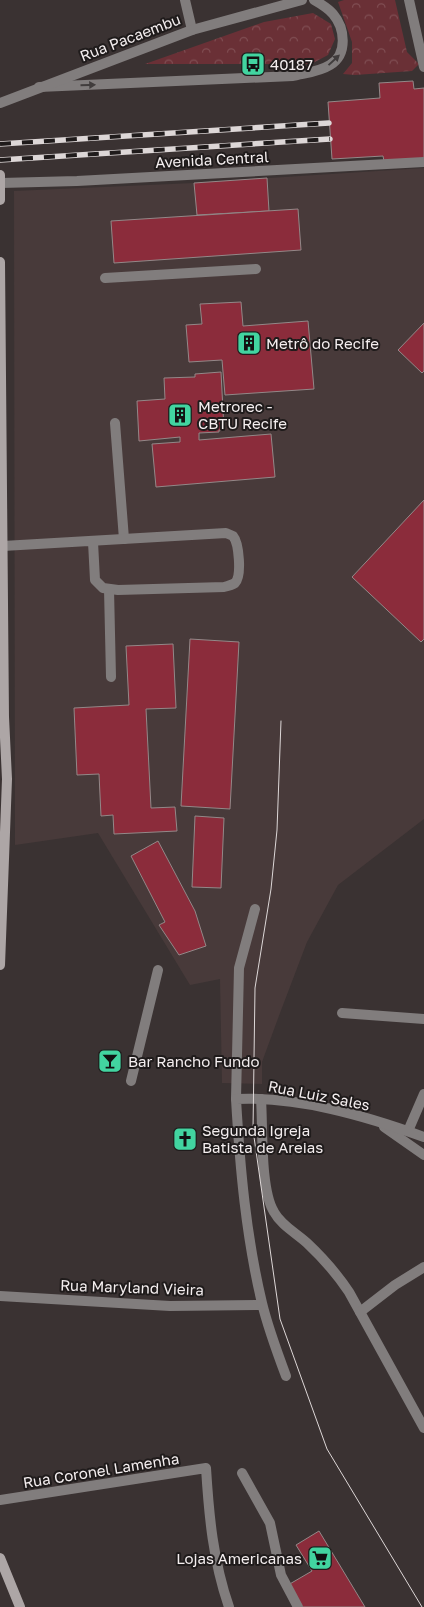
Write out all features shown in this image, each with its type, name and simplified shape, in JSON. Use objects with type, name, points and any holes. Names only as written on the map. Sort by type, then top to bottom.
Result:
[{"type":"main road","points":[[0,200],[1,179]]},
{"type":"main road","points":[[0,262],[3,546],[2,717],[7,778],[0,966]]},
{"type":"main road","points":[[0,1558],[20,1607]]},
{"type":"street","points":[[184,0],[192,30]]},
{"type":"street","name":"Rua Pacaembu","points":[[0,103],[192,30],[302,0]]},
{"type":"street","points":[[39,87],[293,76],[319,70],[332,64],[339,57],[343,37],[340,25],[334,14],[314,0]]},
{"type":"street","points":[[409,0],[424,67]]},
{"type":"street","name":"Avenida Central","points":[[1,179],[76,181],[424,162]]},
{"type":"street","points":[[105,278],[256,269]]},
{"type":"street","points":[[115,423],[124,539]]},
{"type":"street","points":[[3,546],[230,534],[234,536],[237,544],[237,580],[234,584],[224,587],[109,589],[100,586],[95,580],[93,542]]},
{"type":"street","points":[[109,589],[111,677]]},
{"type":"street","points":[[254,909],[239,968],[236,1099],[240,1172],[251,1253],[262,1304],[286,1376]]},
{"type":"street","points":[[131,1081],[158,970]]},
{"type":"street","points":[[342,1013],[424,1019]]},
{"type":"street","points":[[408,1131],[424,1094]]},
{"type":"street","name":"Rua Luiz Sales","points":[[236,1099],[261,1099],[340,1111],[424,1137]]},
{"type":"street","points":[[261,1099],[265,1175],[268,1198],[273,1211],[339,1277],[424,1428]]},
{"type":"street","points":[[376,1121],[424,1155]]},
{"type":"street","points":[[360,1312],[395,1285],[424,1267]]},
{"type":"street","name":"Rua Maryland Vieira","points":[[0,1296],[170,1306],[262,1304]]},
{"type":"street","name":"Rua Coronel Lamenha","points":[[0,1500],[206,1468],[210,1529],[223,1591],[229,1607]]},
{"type":"street","points":[[242,1473],[270,1524],[281,1575],[298,1607]]},
{"type":"shaded area","points":[[424,168],[424,819],[338,885],[307,942],[262,1062],[262,1084],[222,1083],[220,979],[190,985],[98,833],[15,845],[14,191],[194,183]]},
{"type":"green space","points":[[344,0],[395,0],[407,52],[419,64],[412,71],[355,75],[343,74],[352,63],[352,42],[338,2]]},
{"type":"green space","points":[[313,13],[331,24],[335,39],[328,55],[311,64],[145,64],[264,22]]},
{"type":"building","points":[[413,81],[414,89],[424,88],[424,159],[384,161],[383,156],[332,159],[328,102],[380,98],[379,83]]},
{"type":"building","points":[[267,178],[269,211],[197,215],[194,183]]},
{"type":"building","points":[[298,209],[301,250],[114,263],[111,221]]},
{"type":"building","name":"Metrô do Recife","points":[[241,302],[243,326],[308,321],[314,389],[225,395],[222,360],[189,362],[186,325],[202,324],[200,304]]},
{"type":"building","points":[[424,323],[424,371],[422,373],[398,350]]},
{"type":"building","name":"Metrorec - CBTU Recife","points":[[221,372],[224,430],[199,433],[199,440],[271,434],[275,477],[156,487],[152,444],[180,442],[180,437],[139,441],[137,401],[165,399],[164,378],[195,377],[195,374]]},
{"type":"building","points":[[424,500],[424,639],[421,642],[352,577]]},
{"type":"building","points":[[190,639],[239,642],[230,809],[181,806]]},
{"type":"building","points":[[173,644],[176,708],[146,709],[151,808],[175,807],[177,831],[114,834],[113,815],[101,816],[99,774],[77,775],[74,708],[129,705],[126,646]]},
{"type":"building","points":[[195,816],[224,818],[221,888],[192,887]]},
{"type":"building","points":[[158,841],[195,911],[206,946],[179,955],[159,925],[165,922],[131,856]]},
{"type":"building","name":"Lojas Americanas","points":[[319,1531],[365,1607],[300,1607],[288,1585],[312,1571],[296,1545]]},
{"type":"tram line","points":[[281,721],[277,830],[271,889],[255,988],[253,1130],[280,1319],[327,1449],[422,1607]]},
{"type":"railway","points":[[0,144],[329,123]]},
{"type":"railway","points":[[0,160],[330,139]]},
{"type":"place","name":"40187","points":[[253,64]]},
{"type":"place","name":"Metrô do Recife","points":[[249,343]]},
{"type":"place","name":"Metrorec - CBTU Recife","points":[[180,415]]},
{"type":"place","name":"Bar Rancho Fundo","points":[[110,1061]]},
{"type":"place","name":"Segunda Igreja Batista de Areias","points":[[185,1139]]},
{"type":"place","name":"Lojas Americanas","points":[[320,1558]]}]
